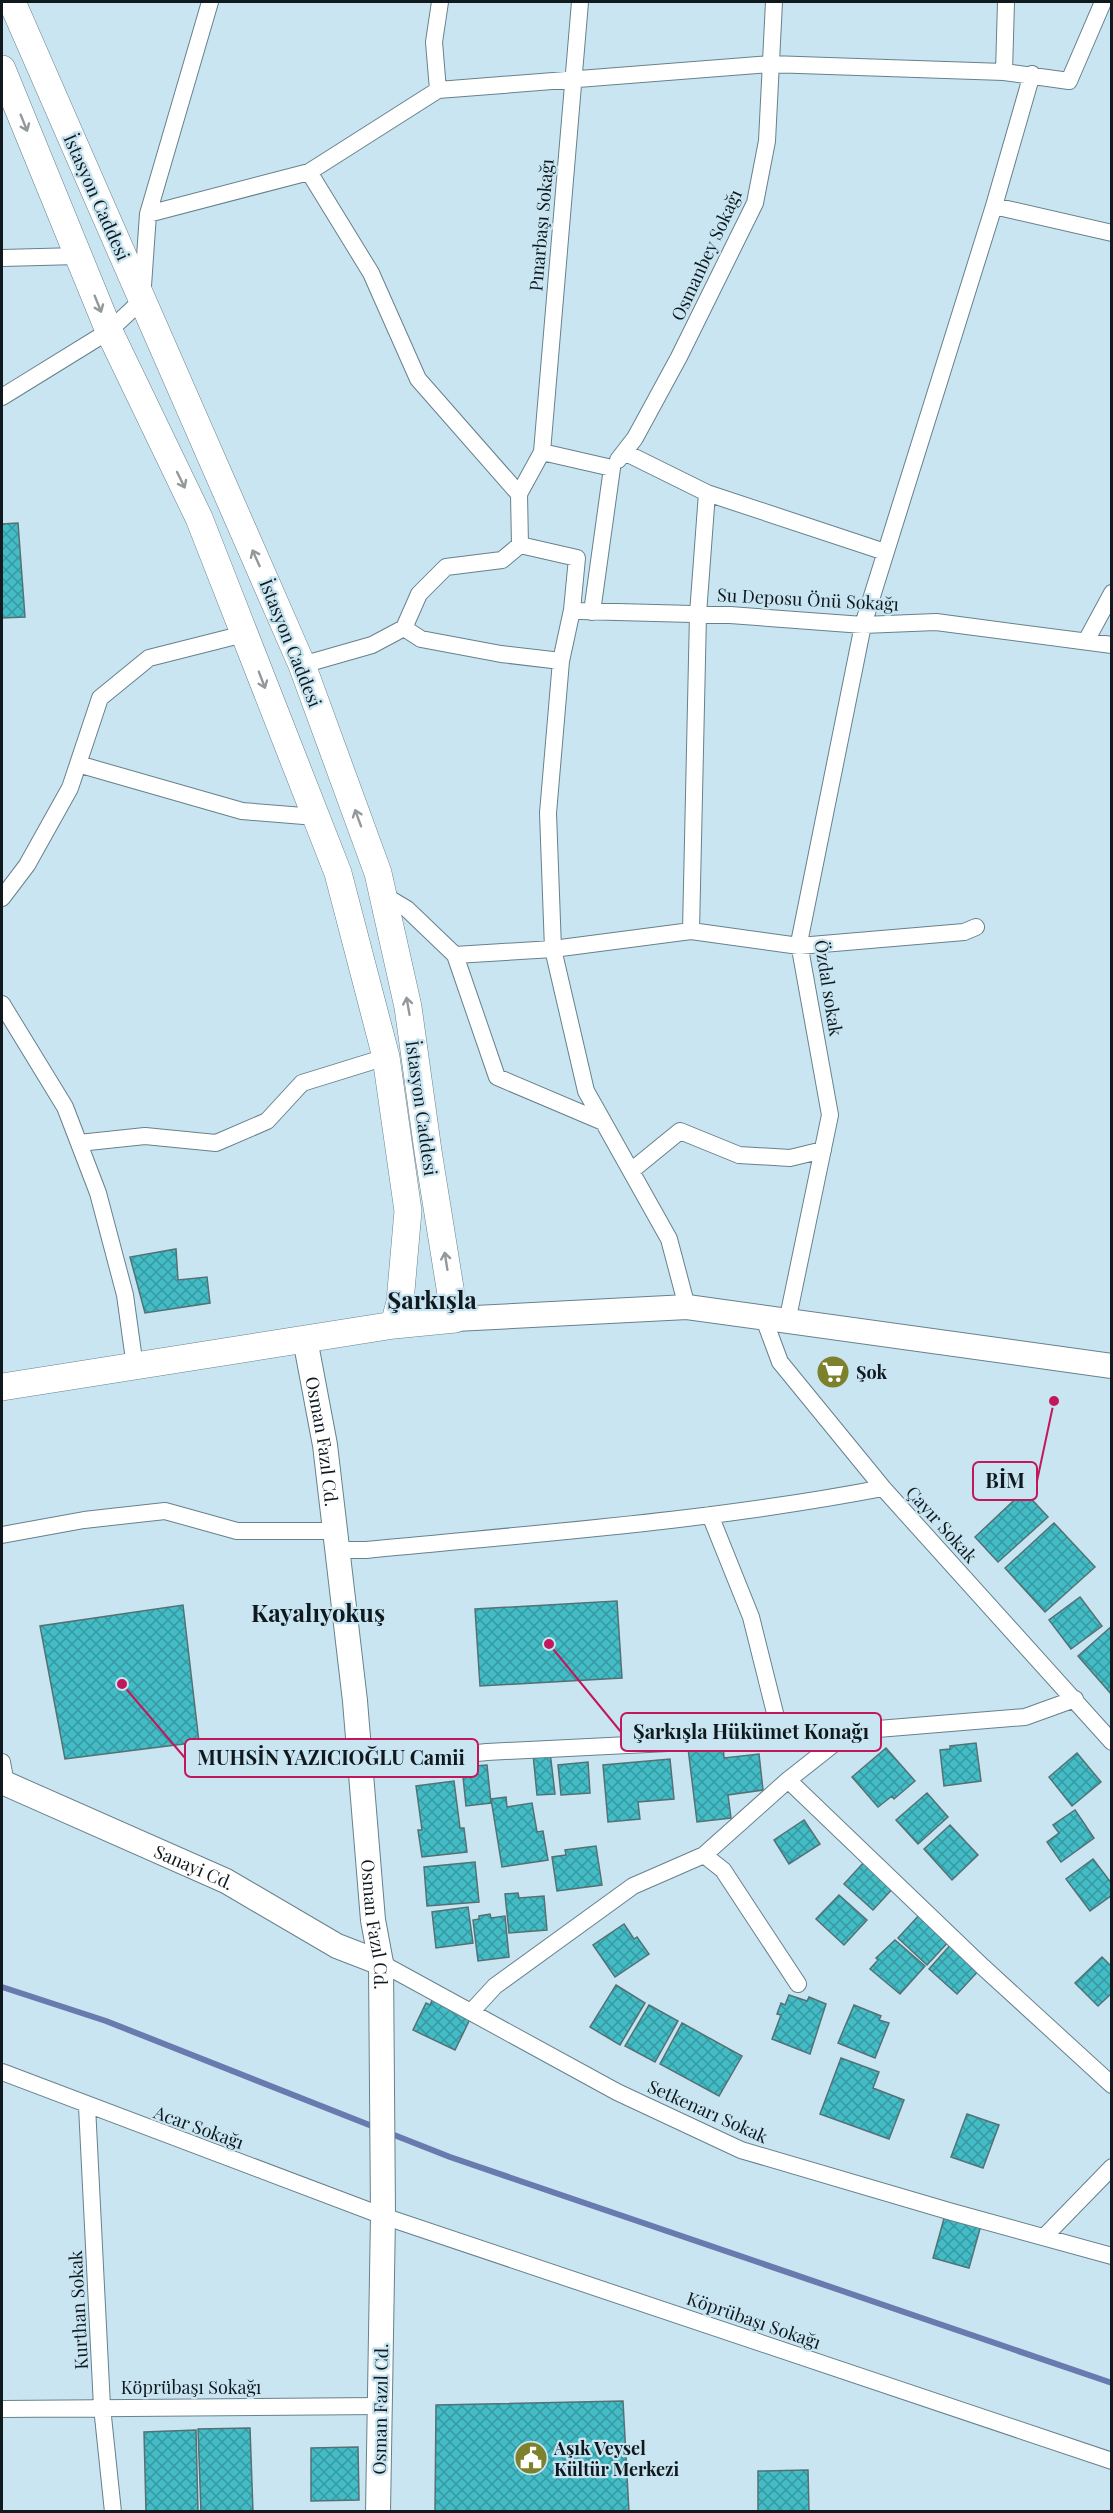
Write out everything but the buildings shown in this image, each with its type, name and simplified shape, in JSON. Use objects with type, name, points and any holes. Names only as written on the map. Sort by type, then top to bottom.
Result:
[{"type":"main road","name":"İstasyon Caddesi","points":[[12,2],[302,665],[378,873],[408,1007],[455,1319]]},
{"type":"main road","name":"İstasyon Caddesi","points":[[2,69],[109,331],[199,518],[338,873],[386,1057],[408,1211],[400,1302],[394,1325]]},
{"type":"main road","points":[[2,1387],[394,1325],[455,1319]]},
{"type":"street","points":[[2,397],[109,331],[142,300],[148,214],[210,2]]},
{"type":"street","points":[[438,90],[434,42],[440,2]]},
{"type":"street","name":"Pınarbaşı Sokağı","points":[[542,452],[580,2]]},
{"type":"street","name":"Osmanbey Sokağı","points":[[612,468],[635,438],[684,347],[755,203],[767,141],[774,2]]},
{"type":"street","points":[[1004,72],[1006,2]]},
{"type":"street","points":[[148,214],[309,172],[438,90],[770,64],[1004,72],[1032,74],[1070,81],[1103,2]]},
{"type":"street","name":"Özdal sokak","points":[[776,1321],[823,1150],[830,1114],[799,946],[863,625],[994,206],[1032,74]]},
{"type":"street","points":[[309,172],[371,273],[418,378],[519,495]]},
{"type":"street","points":[[994,206],[1112,233]]},
{"type":"street","points":[[2,258],[78,256]]},
{"type":"street","points":[[520,546],[519,495],[542,452],[612,468],[592,612]]},
{"type":"street","points":[[624,452],[707,493],[885,552]]},
{"type":"street","points":[[691,931],[698,614],[707,493]]},
{"type":"street","points":[[302,665],[372,645],[404,628],[419,594],[446,567],[502,560],[520,546],[578,558],[572,610],[561,661],[548,813],[552,949],[586,1091],[669,1239],[687,1307]]},
{"type":"street","points":[[1086,640],[1112,593]]},
{"type":"street","name":"Su Deposu Önü Sokağı","points":[[572,610],[698,614],[863,625],[936,622],[1112,645]]},
{"type":"street","points":[[404,628],[421,639],[501,654],[561,661]]},
{"type":"street","points":[[2,898],[27,865],[70,788],[100,698],[149,658],[244,634]]},
{"type":"street","points":[[78,764],[242,811],[316,817]]},
{"type":"street","points":[[382,894],[407,909],[455,955],[497,1077],[603,1122]]},
{"type":"street","points":[[455,955],[552,949],[691,931],[799,946],[964,932],[976,927]]},
{"type":"street","points":[[2,1004],[65,1107],[98,1193],[125,1295],[135,1367]]},
{"type":"street","points":[[79,1143],[145,1136],[216,1143],[267,1121],[302,1083],[386,1057]]},
{"type":"street","points":[[631,1171],[680,1131],[739,1155],[790,1158],[823,1150]]},
{"type":"street","points":[[455,1319],[687,1307],[776,1321],[1112,1365]]},
{"type":"street","name":"Çayır Sokak","points":[[776,1321],[780,1362],[883,1488],[1112,1742]]},
{"type":"street","name":"Osman Fazıl Cd.","points":[[305,1339],[325,1445],[360,1765],[373,1920],[381,1963],[383,2207],[378,2511]]},
{"type":"street","points":[[2,1535],[84,1520],[165,1511],[237,1531],[336,1540],[377,1549],[793,1505],[883,1488]]},
{"type":"street","points":[[710,1515],[751,1617],[781,1737]]},
{"type":"street","points":[[360,1765],[487,1752],[781,1737],[1025,1717],[1075,1699]]},
{"type":"street","points":[[472,2011],[495,1986],[633,1886],[704,1856],[788,1780],[850,1731]]},
{"type":"street","name":"Sanayi Cd.","points":[[3,1776],[226,1881],[337,1946],[381,1963]]},
{"type":"street","points":[[788,1780],[983,1967],[1112,2085]]},
{"type":"street","points":[[704,1856],[723,1870],[798,1984]]},
{"type":"street","name":"Setkenarı Sokak","points":[[381,1963],[617,2092],[741,2150],[1112,2256]]},
{"type":"street","name":"Acar Sokağı","points":[[2,2072],[87,2106],[383,2207]]},
{"type":"street","name":"Kurthan Sokak","points":[[87,2106],[102,2407],[113,2511]]},
{"type":"street","points":[[1044,2237],[1112,2167]]},
{"type":"street","name":"Köprübaşı Sokağı","points":[[383,2207],[1112,2462]]},
{"type":"street","name":"Köprübaşı Sokağı","points":[[2,2409],[380,2406]]},
{"type":"waterway","points":[[2,1987],[106,2021],[377,2128]]},
{"type":"waterway","points":[[389,2133],[450,2157],[1112,2383]]},
{"type":"place","name":"Şok","points":[[833,1372]]},
{"type":"place","name":"BİM","points":[[1054,1401]]},
{"type":"place","name":"Şarkışla Hükümet Konağı","points":[[549,1644]]},
{"type":"place","name":"MUHSİN YAZICIOĞLU Camii","points":[[122,1684]]},
{"type":"place","name":"Aşık Veysel Kültür Merkezi","points":[[531,2458]]},
{"type":"district","name":"Şarkışla","points":[[432,1299]]},
{"type":"district","name":"Kayalıyokuş","points":[[318,1612]]}]
